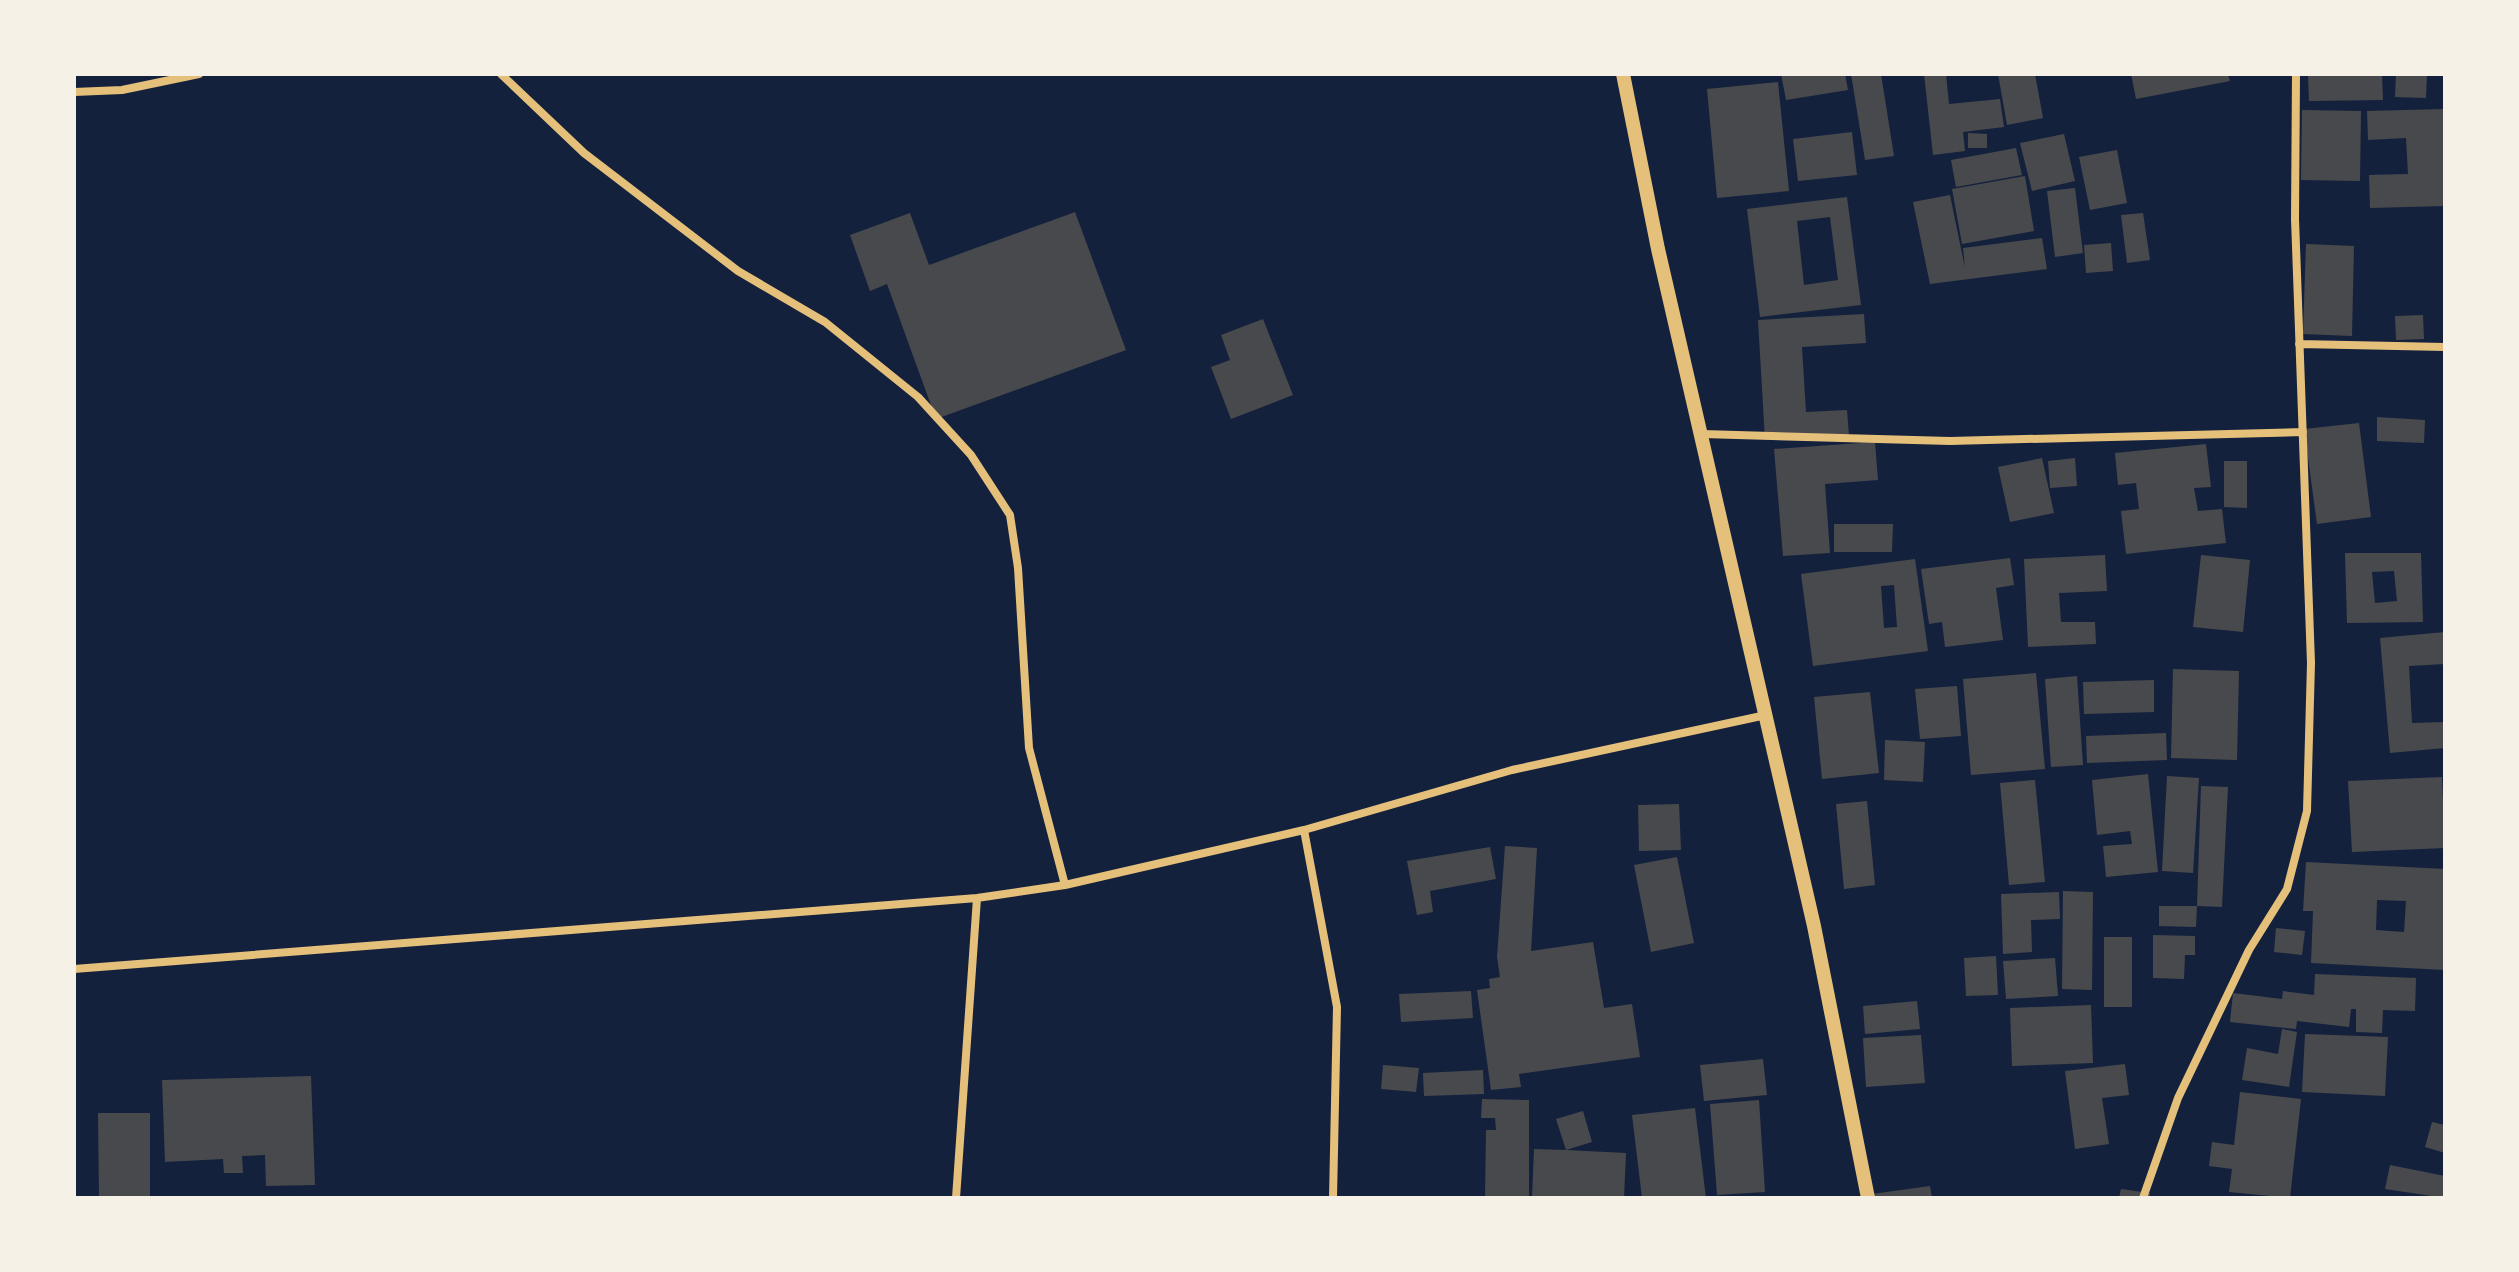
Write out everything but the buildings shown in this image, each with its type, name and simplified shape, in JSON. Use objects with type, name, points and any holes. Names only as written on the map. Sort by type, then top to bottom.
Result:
[{"type":"street","points":[[74,92],[122,90],[199,74]]},
{"type":"street","points":[[501,74],[584,153],[738,271],[825,322],[918,397],[971,455],[1010,515],[1018,568],[1029,748],[1065,885]]},
{"type":"street","points":[[1623,74],[1658,249],[1814,926],[1868,1198]]},
{"type":"street","points":[[2143,1198],[2178,1098],[2249,950],[2287,889],[2307,811],[2311,663],[2295,219],[2296,74]]},
{"type":"street","points":[[2299,344],[2445,347]]},
{"type":"street","points":[[1702,434],[1950,441],[2303,432]]},
{"type":"street","points":[[74,969],[977,898],[1065,885],[1304,830],[1512,770],[1766,715]]},
{"type":"street","points":[[1304,830],[1337,1007],[1333,1198]]},
{"type":"street","points":[[956,1198],[977,898]]}]
